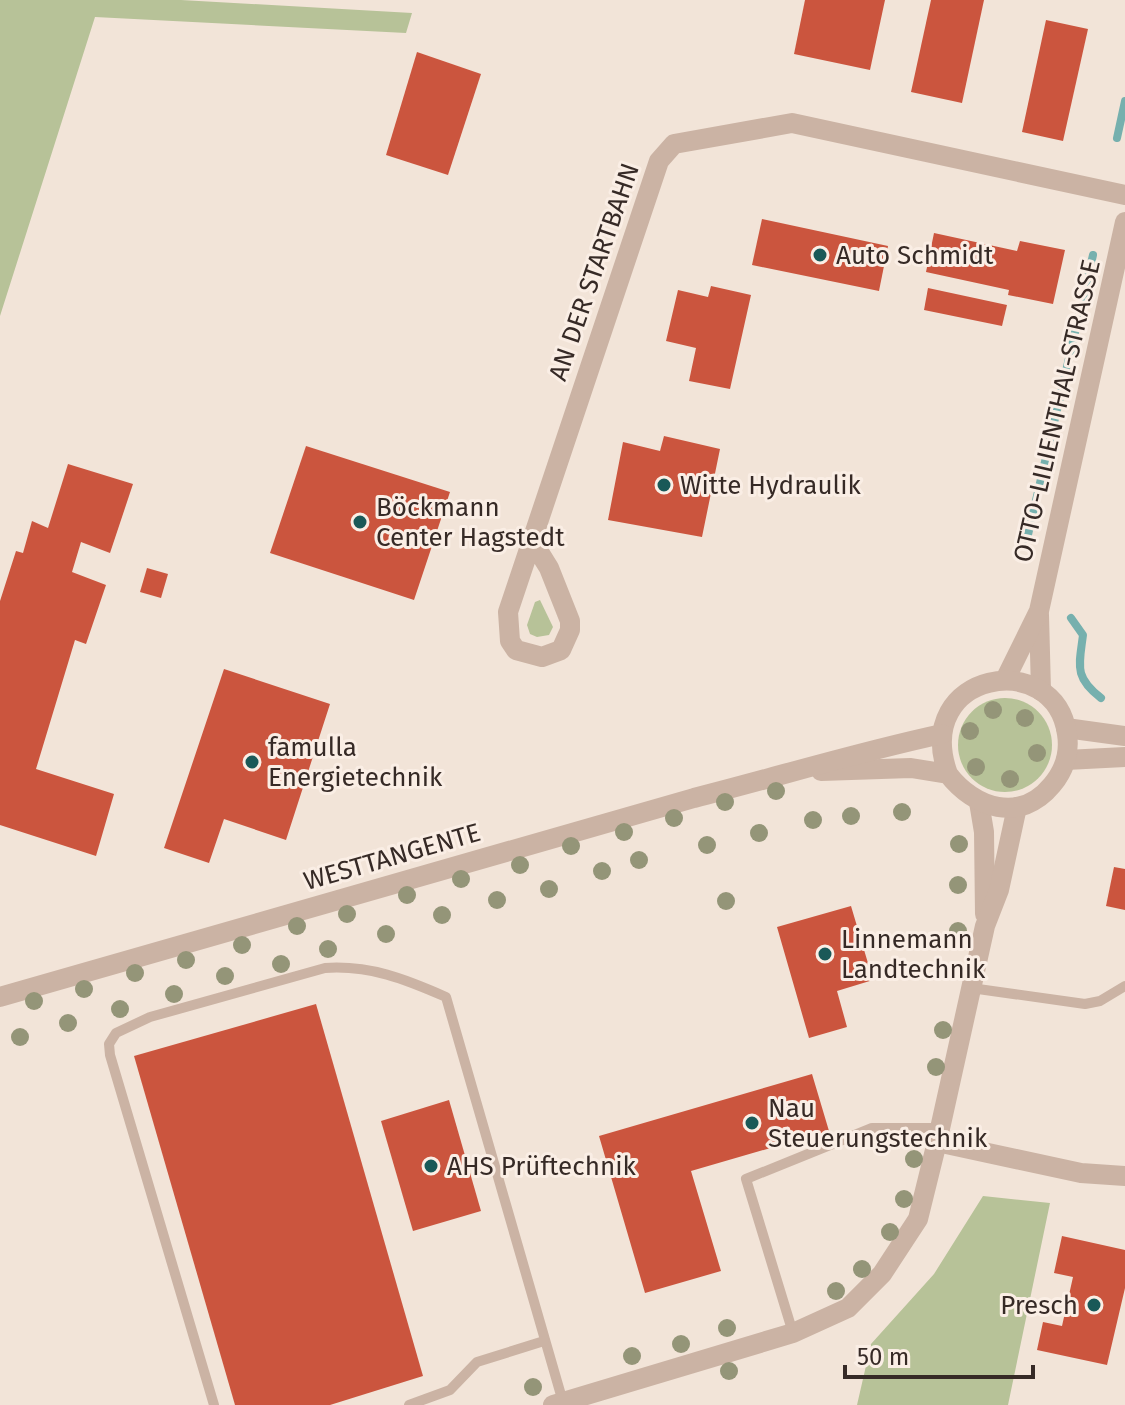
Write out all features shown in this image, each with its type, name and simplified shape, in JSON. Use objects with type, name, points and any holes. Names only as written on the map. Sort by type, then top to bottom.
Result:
[{"type":"street","name":"AN DER STARTBAHN","points":[[531,539],[549,568],[570,621],[570,630],[561,650],[542,657],[516,650],[510,641],[508,612],[531,539],[659,161],[674,144],[792,123],[1125,195]]},
{"type":"street","name":"OTTO-LILIENTHAL-STRASSE","points":[[1005,680],[1039,611],[1125,222]]},
{"type":"street","name":"OTTO-LILIENTHAL-STRASSE","points":[[1039,611],[1041,691]]},
{"type":"street","points":[[1005,680],[1024,683],[1041,691],[1052,701],[1066,728],[1069,744],[1060,776],[1033,801],[1017,807],[991,806],[961,791],[948,774],[941,754],[947,716],[964,695],[987,682],[1005,680]]},
{"type":"street","points":[[1066,728],[1125,736]]},
{"type":"street","name":"WESTTANGENTE","points":[[0,997],[679,802],[799,772],[857,753],[942,734]]},
{"type":"street","points":[[1066,760],[1125,757]]},
{"type":"street","name":"WESTTANGENTE","points":[[799,772],[911,768],[948,774]]},
{"type":"street","points":[[979,802],[984,832],[985,926]]},
{"type":"street","points":[[558,1404],[594,1399],[793,1333],[848,1308],[882,1274],[918,1219],[985,926],[999,890],[1017,807]]},
{"type":"street","points":[[939,1135],[1081,1173],[1125,1176]]},
{"type":"lane","points":[[214,1405],[114,1071],[109,1044],[116,1033],[150,1017],[325,968],[351,966],[401,977],[446,997],[544,1341],[558,1404]]},
{"type":"lane","points":[[971,988],[1085,1004],[1100,1001],[1125,986]]},
{"type":"lane","points":[[793,1333],[746,1179],[872,1128],[939,1135]]},
{"type":"lane","points":[[409,1405],[450,1390],[477,1362],[544,1341]]},
{"type":"green space","points":[[0,0],[181,0],[412,13],[406,33],[95,17],[0,316]]},
{"type":"green space","points":[[540,600],[553,627],[549,635],[537,637],[530,634],[527,625],[535,602]]},
{"type":"green space","points":[[1005,698],[1023,702],[1038,712],[1048,727],[1052,745],[1048,763],[1038,778],[1023,788],[1005,792],[987,788],[972,778],[962,763],[958,745],[962,727],[972,712],[987,702]]},
{"type":"green space","points":[[983,1196],[1050,1203],[1008,1405],[857,1405],[871,1344],[934,1274]]},
{"type":"building","points":[[805,0],[885,0],[870,70],[794,54]]},
{"type":"building","points":[[931,0],[984,0],[962,103],[911,92]]},
{"type":"building","points":[[1046,20],[1088,29],[1063,141],[1022,132]]},
{"type":"building","points":[[417,52],[481,74],[448,175],[386,155]]},
{"type":"building","name":"Auto Schmidt","points":[[762,219],[888,246],[879,291],[752,265]]},
{"type":"building","points":[[934,233],[1017,251],[1020,241],[1065,250],[1053,304],[1008,295],[1009,290],[926,272]]},
{"type":"building","points":[[711,286],[751,295],[730,389],[689,381],[696,348],[666,341],[678,290],[708,297]]},
{"type":"building","points":[[928,288],[1007,305],[1002,326],[924,310]]},
{"type":"building","name":"Witte Hydraulik","points":[[664,436],[720,449],[702,537],[608,520],[623,442],[660,451]]},
{"type":"building","name":"Böckmann Center Hagstedt","points":[[306,446],[450,492],[414,600],[270,553]]},
{"type":"building","points":[[68,464],[133,484],[110,553],[81,542],[72,572],[106,585],[86,644],[75,640],[36,769],[114,794],[96,856],[0,825],[0,601],[16,551],[23,553],[32,521],[48,528]]},
{"type":"building","points":[[147,568],[168,574],[161,598],[140,592]]},
{"type":"building","name":"famulla Energietechnik","points":[[224,669],[330,704],[286,840],[224,819],[209,863],[164,848]]},
{"type":"building","points":[[1114,867],[1125,869],[1125,910],[1106,906]]},
{"type":"building","name":"Linnemann Landtechnik","points":[[851,906],[873,980],[837,991],[847,1027],[809,1038],[777,927]]},
{"type":"building","points":[[316,1004],[423,1376],[330,1405],[235,1405],[134,1056]]},
{"type":"building","points":[[812,1074],[829,1131],[691,1171],[721,1271],[645,1293],[599,1136]]},
{"type":"building","name":"AHS Prüftechnik","points":[[449,1100],[481,1211],[413,1231],[381,1121]]},
{"type":"building","name":"Presch","points":[[1062,1236],[1125,1250],[1125,1288],[1107,1365],[1037,1350],[1043,1322],[1062,1326],[1073,1277],[1054,1273]]},
{"type":"waterway","points":[[1117,138],[1125,101]]},
{"type":"waterway","points":[[1027,539],[1093,255]]},
{"type":"waterway","points":[[1071,618],[1083,635],[1082,677],[1101,698]]},
{"type":"place","name":"Auto Schmidt","points":[[820,255]]},
{"type":"place","name":"Witte Hydraulik","points":[[664,485]]},
{"type":"place","name":"Böckmann Center Hagstedt","points":[[360,522]]},
{"type":"place","name":"famulla Energietechnik","points":[[252,762]]},
{"type":"place","name":"Linnemann Landtechnik","points":[[825,954]]},
{"type":"place","name":"Nau Steuerungstechnik","points":[[752,1123]]},
{"type":"place","name":"AHS Prüftechnik","points":[[431,1166]]},
{"type":"place","name":"Presch","points":[[1094,1305]]}]
